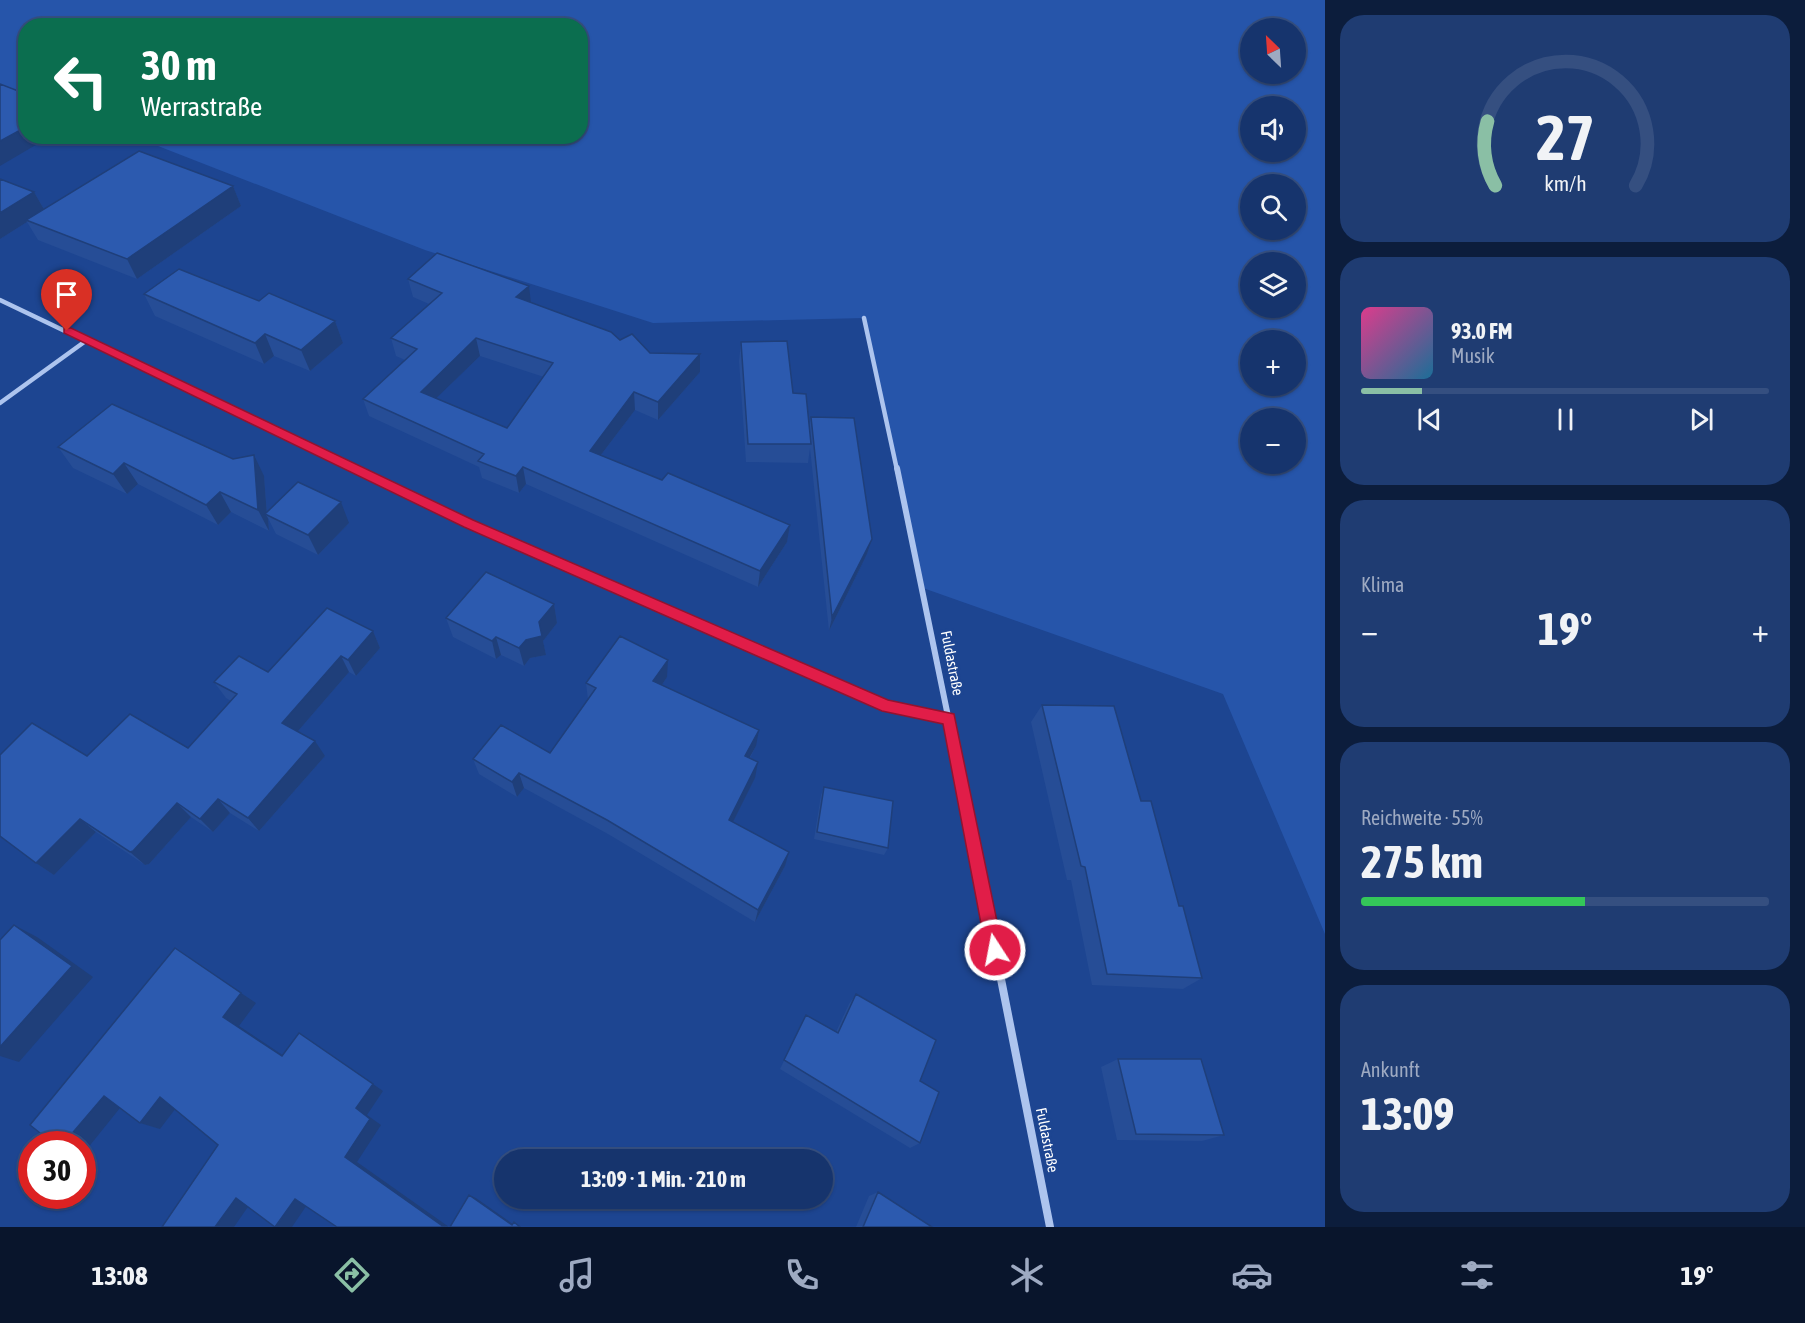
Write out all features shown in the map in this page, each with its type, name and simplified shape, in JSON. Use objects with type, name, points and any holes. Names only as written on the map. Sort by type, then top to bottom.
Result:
[{"type":"street","points":[[0,300],[469,524],[887,706],[949,719]]},
{"type":"street","name":"Fuldastraße","points":[[864,318],[949,719],[1050,1227]]},
{"type":"street","points":[[0,403],[87,340]]},
{"type":"shaded area","points":[[0,0],[1325,0],[1325,934],[1223,694],[923,588],[864,318],[653,323],[425,250],[153,144],[588,144],[588,18],[18,18],[18,91],[0,84]]},
{"type":"building","points":[[0,84],[18,91],[18,131],[0,141]]},
{"type":"building","points":[[139,151],[233,186],[127,259],[26,220]]},
{"type":"building","points":[[0,179],[34,192],[0,213]]},
{"type":"building","points":[[437,253],[529,286],[516,297],[611,332],[620,340],[632,334],[650,353],[700,354],[658,402],[634,392],[590,451],[662,480],[668,473],[790,525],[760,571],[523,467],[516,476],[478,461],[484,454],[363,399],[417,349],[391,338],[442,293],[408,279]],"holes":[[[476,338],[553,363],[507,428],[421,392]]]},
{"type":"building","points":[[179,269],[259,301],[269,293],[335,321],[301,350],[265,334],[255,343],[144,294]]},
{"type":"building","points":[[787,341],[793,393],[806,394],[811,444],[748,444],[741,342]]},
{"type":"building","points":[[112,404],[233,459],[254,455],[258,510],[220,492],[206,505],[124,463],[113,474],[58,447]]},
{"type":"building","points":[[811,417],[854,418],[872,539],[832,617]]},
{"type":"building","points":[[298,482],[341,502],[308,535],[265,514]]},
{"type":"building","points":[[486,572],[554,604],[539,622],[542,636],[526,640],[519,648],[496,637],[492,641],[446,618]]},
{"type":"building","points":[[327,608],[373,631],[348,660],[341,656],[282,723],[315,741],[248,818],[218,799],[200,819],[177,803],[130,852],[80,819],[36,863],[0,836],[0,755],[32,723],[87,756],[130,714],[188,748],[237,694],[214,682],[239,656],[268,672]]},
{"type":"building","points":[[620,636],[668,660],[653,681],[759,730],[745,756],[758,762],[729,820],[789,852],[758,910],[607,820],[519,773],[512,782],[473,759],[501,725],[550,753],[596,688],[586,683]]},
{"type":"building","points":[[1042,705],[1114,706],[1141,801],[1151,801],[1179,906],[1183,906],[1202,978],[1107,974],[1085,867],[1081,866]]},
{"type":"building","points":[[824,787],[893,801],[888,848],[817,832]]},
{"type":"building","points":[[14,925],[72,966],[0,1047],[0,940]]},
{"type":"building","points":[[175,948],[241,993],[223,1017],[282,1056],[299,1033],[373,1084],[356,1108],[370,1119],[345,1157],[444,1227],[337,1227],[295,1199],[275,1227],[236,1198],[215,1227],[162,1227],[218,1145],[160,1097],[140,1123],[104,1096],[74,1131],[38,1131],[30,1125]]},
{"type":"building","points":[[856,994],[936,1040],[920,1081],[939,1092],[920,1143],[784,1060],[806,1015],[838,1033]]},
{"type":"building","points":[[1118,1059],[1201,1059],[1224,1135],[1136,1134]]},
{"type":"building","points":[[878,1192],[932,1227],[863,1227]]},
{"type":"building","points":[[469,1195],[512,1225],[514,1222],[520,1227],[450,1227]]},
{"type":"route","points":[[67,331],[469,524],[887,706],[949,719],[995,950]]}]
